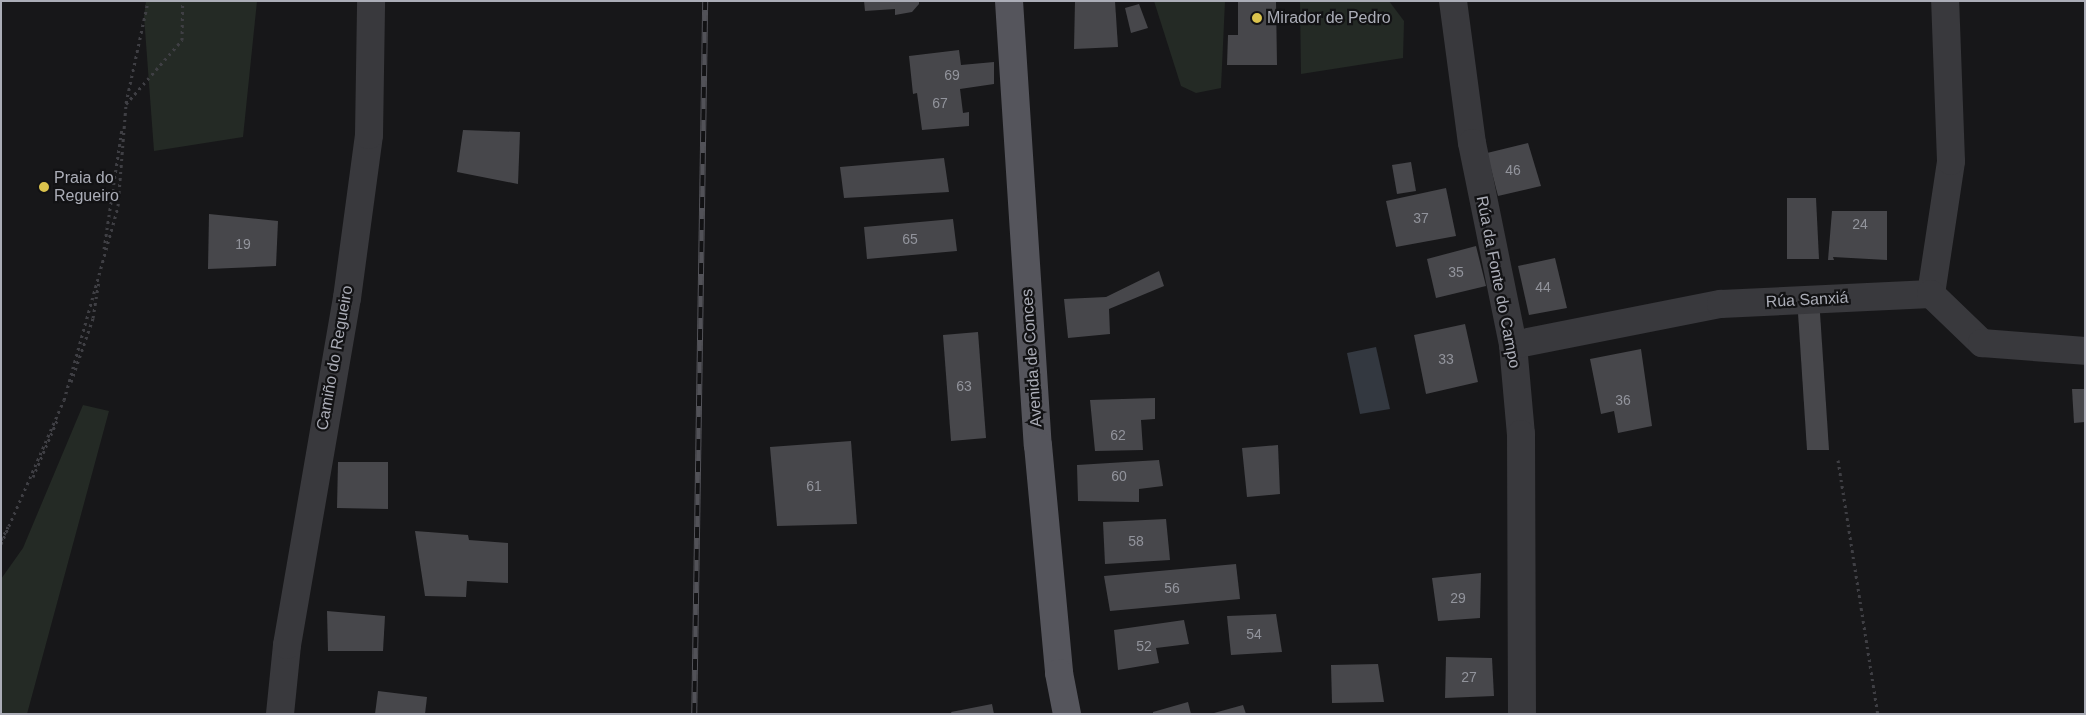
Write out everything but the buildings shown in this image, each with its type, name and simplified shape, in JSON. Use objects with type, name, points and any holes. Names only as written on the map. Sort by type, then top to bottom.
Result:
[{"type":"main road","name":"Avenida de Conces","points":[[1009,1],[1038,445],[1059,673],[1067,714]]},
{"type":"street","name":"Camiño do Regueiro","points":[[280,714],[300,559],[347,298],[369,134],[371,1]]},
{"type":"street","name":"Rúa da Fonte do Campo","points":[[1452,1],[1472,143],[1513,344],[1522,434],[1522,714]]},
{"type":"street","points":[[1945,1],[1951,161],[1931,294],[1982,343],[2085,352]]},
{"type":"street","name":"Rúa Sanxiá","points":[[1513,344],[1721,304],[1931,294]]},
{"type":"path","points":[[1,540],[47,450],[93,318],[131,71],[148,1]]},
{"type":"path","points":[[1,544],[64,400],[118,206],[126,104],[182,40],[183,1]]},
{"type":"path","points":[[1838,460],[1878,714]]},
{"type":"shaded area","points":[[146,1],[257,1],[243,137],[154,151],[144,16]]},
{"type":"shaded area","points":[[1154,1],[1225,1],[1221,88],[1196,93],[1181,86]]},
{"type":"shaded area","points":[[1300,1],[1389,1],[1404,21],[1403,58],[1301,74]]},
{"type":"shaded area","points":[[1376,347],[1390,409],[1360,414],[1347,353]]},
{"type":"shaded area","points":[[83,405],[109,411],[27,714],[1,714],[1,579],[23,548]]},
{"type":"railway","points":[[694,714],[705,1]]},
{"type":"place","name":"Mirador de Pedro","points":[[1257,18]]},
{"type":"place","name":"Praia do Regueiro","points":[[44,187]]}]
